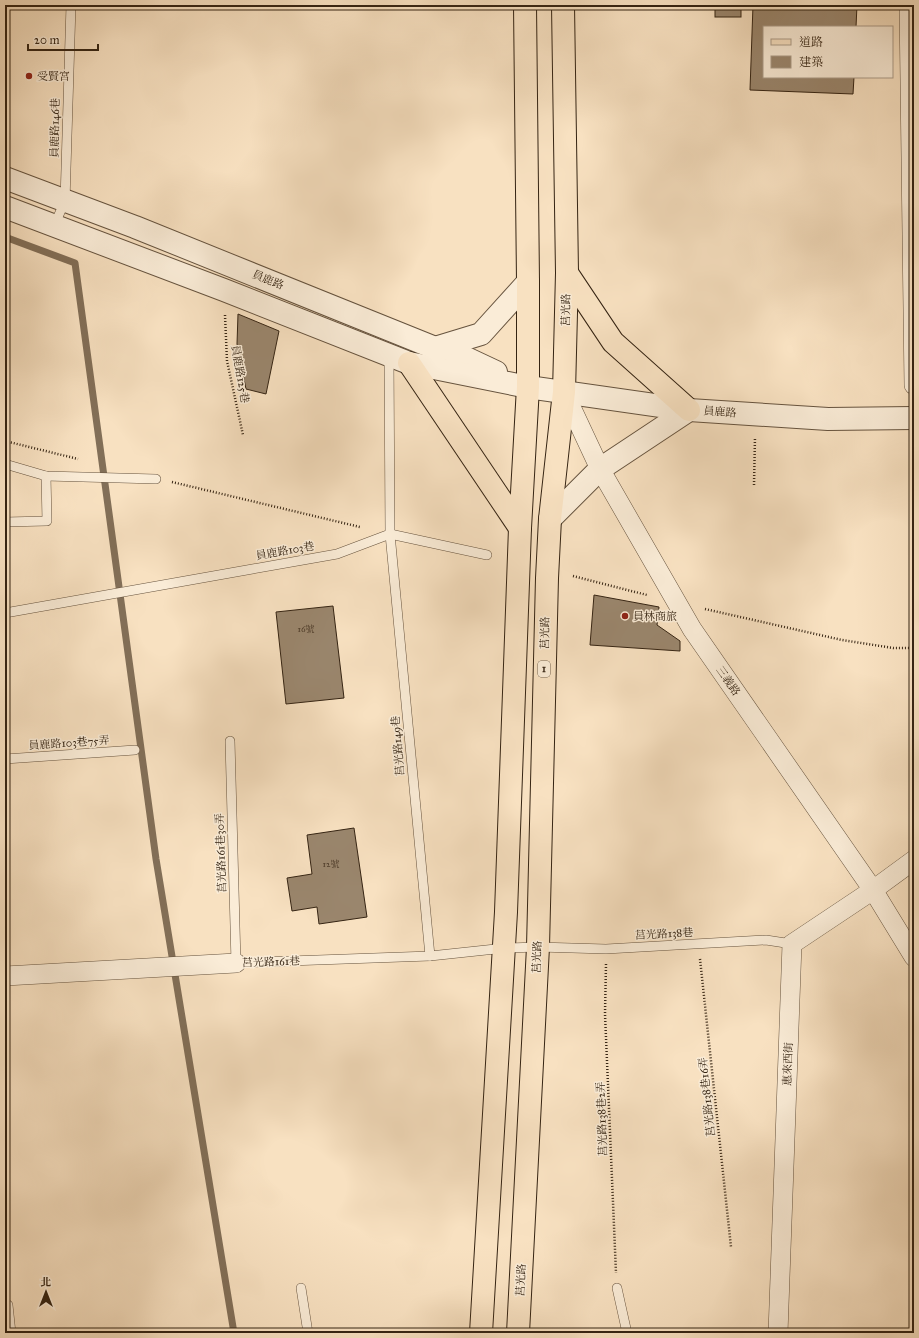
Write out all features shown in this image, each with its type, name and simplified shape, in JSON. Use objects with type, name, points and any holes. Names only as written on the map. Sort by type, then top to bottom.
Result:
[{"type":"main road","points":[[482,1333],[505,948],[520,528],[528,387],[525,5]]},
{"type":"main road","name":"莒光路","points":[[518,1333],[538,947],[547,578],[550,519],[564,392],[567,273],[563,5]]},
{"type":"main road","points":[[567,273],[613,342],[689,410]]},
{"type":"main road","points":[[399,360],[520,528]]},
{"type":"street","points":[[909,5],[914,385]]},
{"type":"street","name":"員鹿路","points":[[5,178],[135,227],[435,348],[447,349],[528,387]]},
{"type":"street","name":"員鹿路","points":[[5,207],[224,290],[399,360],[528,387],[689,410],[828,419],[914,418]]},
{"type":"street","points":[[435,348],[481,334],[528,282]]},
{"type":"street","name":"三義路","points":[[564,392],[600,469],[692,629],[873,890],[914,957]]},
{"type":"street","points":[[550,519],[600,469],[689,410]]},
{"type":"street","points":[[792,944],[873,890],[914,860]]},
{"type":"street","name":"惠來西街","points":[[778,1333],[792,944]]},
{"type":"street","name":"莒光路161巷","points":[[5,976],[236,963]]},
{"type":"lane","name":"員鹿路146巷","points":[[54,226],[65,201],[71,5]]},
{"type":"lane","points":[[399,360],[390,534],[487,555]]},
{"type":"lane","points":[[5,464],[46,476],[156,479]]},
{"type":"lane","points":[[5,522],[47,521],[46,476]]},
{"type":"lane","name":"員鹿路103巷","points":[[5,613],[337,554],[390,534]]},
{"type":"lane","name":"莒光路149巷","points":[[390,534],[430,956]]},
{"type":"lane","name":"莒光路161巷30弄","points":[[230,741],[236,963]]},
{"type":"lane","name":"員鹿路103巷75弄","points":[[5,759],[135,750]]},
{"type":"lane","name":"莒光路138巷","points":[[538,947],[606,949],[766,940],[792,944]]},
{"type":"lane","name":"莒光路161巷","points":[[236,963],[430,956],[505,948],[538,947]]},
{"type":"lane","points":[[300,1288],[308,1333]]},
{"type":"lane","points":[[617,1288],[627,1333]]},
{"type":"lane","points":[[8,1305],[11,1333]]},
{"type":"path","name":"員鹿路125巷","points":[[224,290],[227,361],[243,435]]},
{"type":"path","points":[[754,485],[755,414]]},
{"type":"path","points":[[5,441],[84,461]]},
{"type":"path","points":[[156,479],[390,534]]},
{"type":"path","points":[[573,576],[677,602],[842,640],[893,648],[914,648]]},
{"type":"path","name":"莒光路138巷16弄","points":[[698,944],[731,1247]]},
{"type":"path","name":"莒光路138巷2弄","points":[[606,949],[605,1014],[617,1288]]},
{"type":"building","points":[[715,5],[741,5],[741,17],[715,17]]},
{"type":"building","points":[[753,5],[857,5],[856,26],[763,26],[763,78],[854,78],[853,94],[750,90]]},
{"type":"building","points":[[238,314],[279,331],[266,394],[246,389],[237,344]]},
{"type":"building","name":"員林商旅","points":[[594,595],[659,607],[657,625],[680,641],[680,651],[590,645]]},
{"type":"building","points":[[333,606],[344,698],[286,704],[276,612]]},
{"type":"building","points":[[354,828],[367,917],[319,924],[317,907],[292,911],[287,878],[312,874],[307,835]]},
{"type":"waterway","points":[[5,237],[75,263],[156,859],[234,1333]]},
{"type":"place","name":"受賢宮","points":[[29,76]]},
{"type":"place","name":"員林商旅","points":[[625,616]]}]
